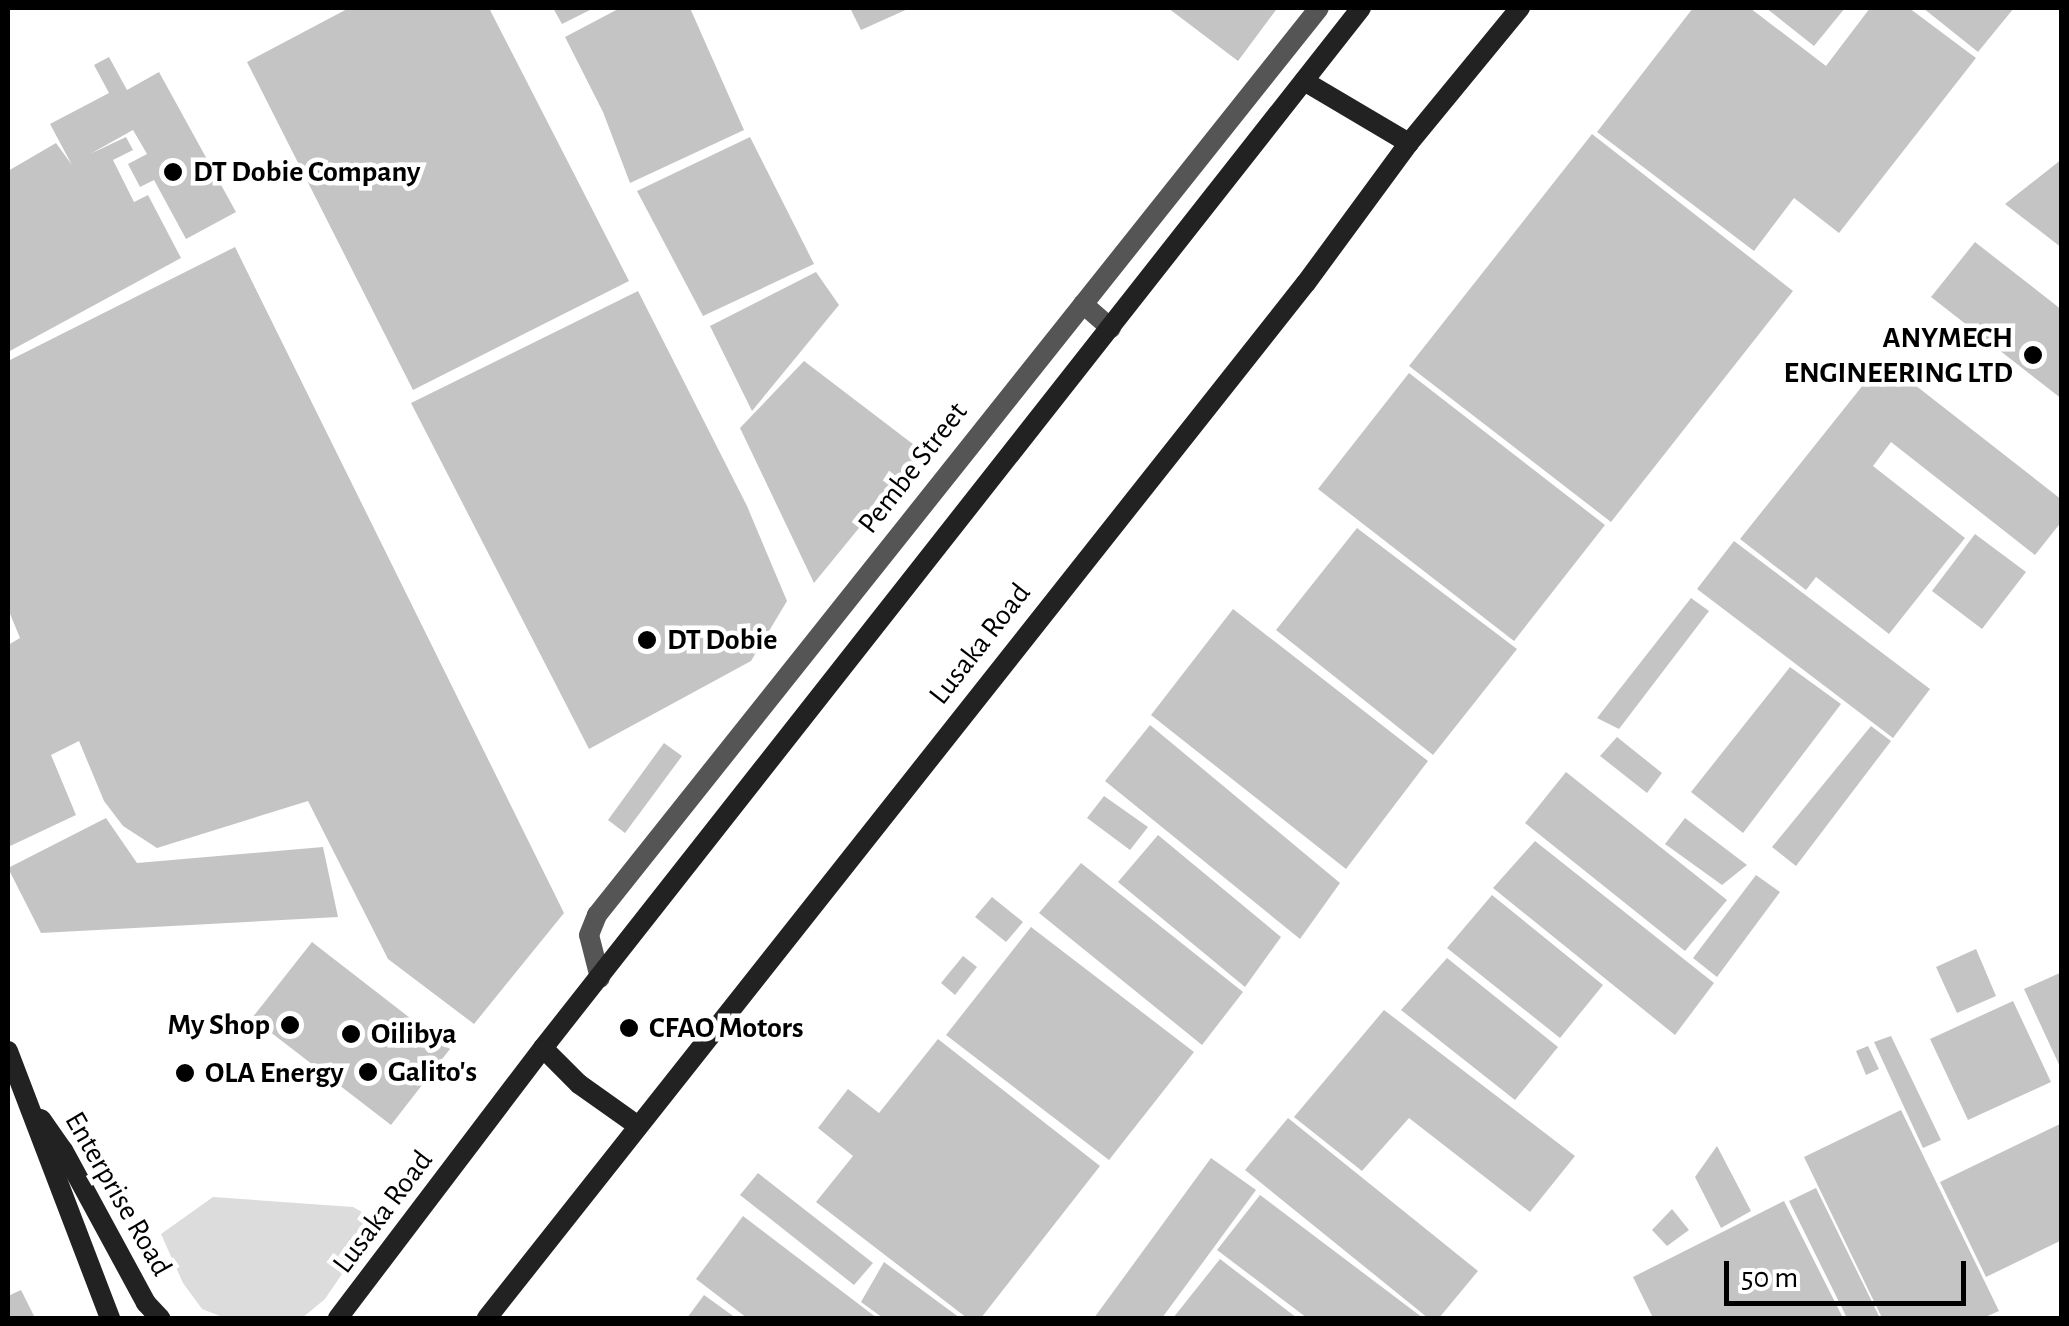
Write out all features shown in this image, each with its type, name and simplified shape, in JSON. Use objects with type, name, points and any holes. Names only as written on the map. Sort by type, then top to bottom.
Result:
[{"type":"main road","name":"Lusaka Road","points":[[338,1318],[543,1048],[1362,8]]},
{"type":"main road","name":"Lusaka Road","points":[[487,1318],[1306,284],[1409,142],[1520,8]]},
{"type":"main road","points":[[1304,81],[1409,142]]},
{"type":"main road","points":[[543,1048],[579,1084],[638,1126]]},
{"type":"main road","name":"Enterprise Road","points":[[8,1052],[110,1318]]},
{"type":"main road","name":"Enterprise Road","points":[[26,1097],[63,1150],[110,1242],[160,1318]]},
{"type":"street","name":"Pembe Street","points":[[600,978],[589,935],[597,914],[1319,8]]},
{"type":"street","points":[[1082,304],[1111,328]]},
{"type":"shaded area","points":[[213,1197],[353,1207],[378,1221],[325,1299],[302,1318],[225,1318],[202,1309],[183,1283],[161,1234]]},
{"type":"building","points":[[349,8],[489,8],[629,281],[413,390],[247,62]]},
{"type":"building","points":[[553,8],[594,8],[562,24]]},
{"type":"building","points":[[620,8],[690,8],[744,130],[630,183],[603,112],[565,37]]},
{"type":"building","points":[[850,8],[910,8],[861,30]]},
{"type":"building","points":[[1168,8],[1273,8],[1276,10],[1238,61]]},
{"type":"building","points":[[1693,8],[1750,8],[1826,66],[1870,8],[1909,8],[1976,58],[1839,233],[1794,198],[1754,251],[1597,132]]},
{"type":"building","points":[[1766,8],[1845,8],[1814,46]]},
{"type":"building","points":[[1923,8],[2014,8],[1978,52]]},
{"type":"building","points":[[109,57],[127,90],[159,72],[236,212],[186,239],[154,180],[140,187],[128,164],[147,154],[133,130],[90,154],[126,137],[133,150],[113,160],[134,202],[148,195],[181,258],[8,352],[8,171],[56,143],[72,165],[50,124],[109,93],[94,65]]},
{"type":"building","points":[[1592,134],[1793,291],[1611,522],[1409,366]]},
{"type":"building","points":[[750,137],[814,264],[703,316],[637,191]]},
{"type":"building","points":[[2062,159],[2062,248],[2005,204]]},
{"type":"building","name":"ANYMECH ENGINEERING LTD","points":[[1975,242],[2062,310],[2062,399],[1931,297]]},
{"type":"building","name":"DT Dobie Company","points":[[235,247],[564,913],[474,1024],[388,959],[308,801],[157,848],[123,826],[104,801],[79,741],[51,755],[76,815],[8,847],[8,645],[20,638],[8,609],[8,361]]},
{"type":"building","points":[[816,272],[839,305],[752,411],[710,326]]},
{"type":"building","points":[[638,291],[747,506],[787,601],[751,661],[589,749],[411,403]]},
{"type":"building","points":[[1883,360],[2062,500],[2062,521],[2035,555],[1891,442],[1873,466],[1965,538],[1889,634],[1816,577],[1806,590],[1740,539]]},
{"type":"building","points":[[804,361],[922,451],[814,583],[740,428]]},
{"type":"building","points":[[1409,373],[1605,525],[1514,641],[1318,489]]},
{"type":"building","points":[[1357,528],[1517,649],[1433,755],[1276,630]]},
{"type":"building","points":[[1975,534],[2026,572],[1982,629],[1932,591]]},
{"type":"building","points":[[1734,541],[1930,689],[1893,738],[1697,589]]},
{"type":"building","points":[[1691,598],[1709,611],[1619,729],[1597,718]]},
{"type":"building","points":[[1233,609],[1428,761],[1346,869],[1151,715]]},
{"type":"building","points":[[1790,667],[1841,704],[1743,833],[1691,792]]},
{"type":"building","points":[[1150,725],[1340,883],[1300,939],[1105,781]]},
{"type":"building","points":[[1871,726],[1891,741],[1796,866],[1772,847]]},
{"type":"building","points":[[1617,737],[1662,773],[1647,793],[1600,756]]},
{"type":"building","points":[[664,743],[682,756],[625,833],[608,820]]},
{"type":"building","points":[[1566,772],[1727,900],[1685,951],[1525,823]]},
{"type":"building","points":[[1104,796],[1148,827],[1130,850],[1087,818]]},
{"type":"building","points":[[106,818],[137,863],[323,847],[338,917],[41,933],[8,868]]},
{"type":"building","points":[[1685,818],[1747,865],[1722,885],[1665,844]]},
{"type":"building","points":[[1158,835],[1281,937],[1245,987],[1118,882]]},
{"type":"building","points":[[1535,841],[1714,983],[1675,1035],[1493,888]]},
{"type":"building","points":[[1081,863],[1243,992],[1202,1045],[1039,913]]},
{"type":"building","points":[[1756,875],[1780,892],[1717,977],[1693,958]]},
{"type":"building","points":[[1492,895],[1603,985],[1560,1038],[1447,948]]},
{"type":"building","points":[[992,897],[1023,922],[1006,942],[975,917]]},
{"type":"building","points":[[1031,927],[1194,1052],[1109,1160],[946,1035]]},
{"type":"building","name":"Oilibya","points":[[312,942],[450,1049],[391,1125],[252,1018]]},
{"type":"building","points":[[1976,949],[1996,996],[1957,1013],[1936,967]]},
{"type":"building","points":[[963,956],[977,967],[955,995],[941,983]]},
{"type":"building","points":[[1447,958],[1558,1047],[1515,1100],[1401,1010]]},
{"type":"building","points":[[2062,972],[2062,1071],[2024,989]]},
{"type":"building","points":[[2013,1001],[2051,1082],[1968,1120],[1930,1039]]},
{"type":"building","points":[[1384,1010],[1575,1156],[1530,1212],[1409,1118],[1362,1171],[1294,1117]]},
{"type":"building","points":[[1891,1036],[1941,1140],[1923,1148],[1874,1042]]},
{"type":"building","points":[[938,1039],[1100,1166],[981,1318],[967,1318],[816,1202],[853,1156],[818,1128],[848,1089],[879,1113]]},
{"type":"building","points":[[1868,1046],[1879,1069],[1866,1075],[1856,1051]]},
{"type":"building","points":[[1901,1110],[1999,1311],[1983,1318],[1882,1318],[1804,1157]]},
{"type":"building","points":[[1288,1118],[1478,1271],[1439,1318],[1428,1318],[1245,1170]]},
{"type":"building","points":[[2062,1123],[2062,1240],[1986,1277],[1940,1182]]},
{"type":"building","points":[[1717,1146],[1751,1211],[1721,1228],[1695,1177]]},
{"type":"building","points":[[1211,1158],[1256,1190],[1162,1318],[1094,1318]]},
{"type":"building","points":[[758,1173],[873,1263],[854,1285],[740,1195]]},
{"type":"building","points":[[1816,1188],[1880,1318],[1847,1318],[1789,1201]]},
{"type":"building","points":[[1260,1195],[1423,1318],[1307,1318],[1217,1250]]},
{"type":"building","points":[[1784,1201],[1843,1318],[1653,1318],[1633,1277]]},
{"type":"building","points":[[1672,1209],[1689,1230],[1667,1246],[1652,1230]]},
{"type":"building","points":[[743,1216],[877,1318],[747,1318],[696,1279]]},
{"type":"building","points":[[1220,1259],[1297,1318],[1173,1318]]},
{"type":"building","points":[[884,1262],[960,1318],[883,1318],[861,1302]]},
{"type":"building","points":[[21,1290],[35,1318],[8,1318],[8,1296]]},
{"type":"building","points":[[704,1295],[736,1318],[687,1318]]},
{"type":"place","name":"DT Dobie Company","points":[[173,172]]},
{"type":"place","name":"ANYMECH ENGINEERING LTD","points":[[2033,355]]},
{"type":"place","name":"DT Dobie","points":[[647,640]]},
{"type":"place","name":"My Shop","points":[[290,1025]]},
{"type":"place","name":"CFAO Motors","points":[[629,1028]]},
{"type":"place","name":"Oilibya","points":[[351,1034]]},
{"type":"place","name":"Galito's","points":[[368,1072]]},
{"type":"place","name":"OLA Energy","points":[[185,1073]]}]
